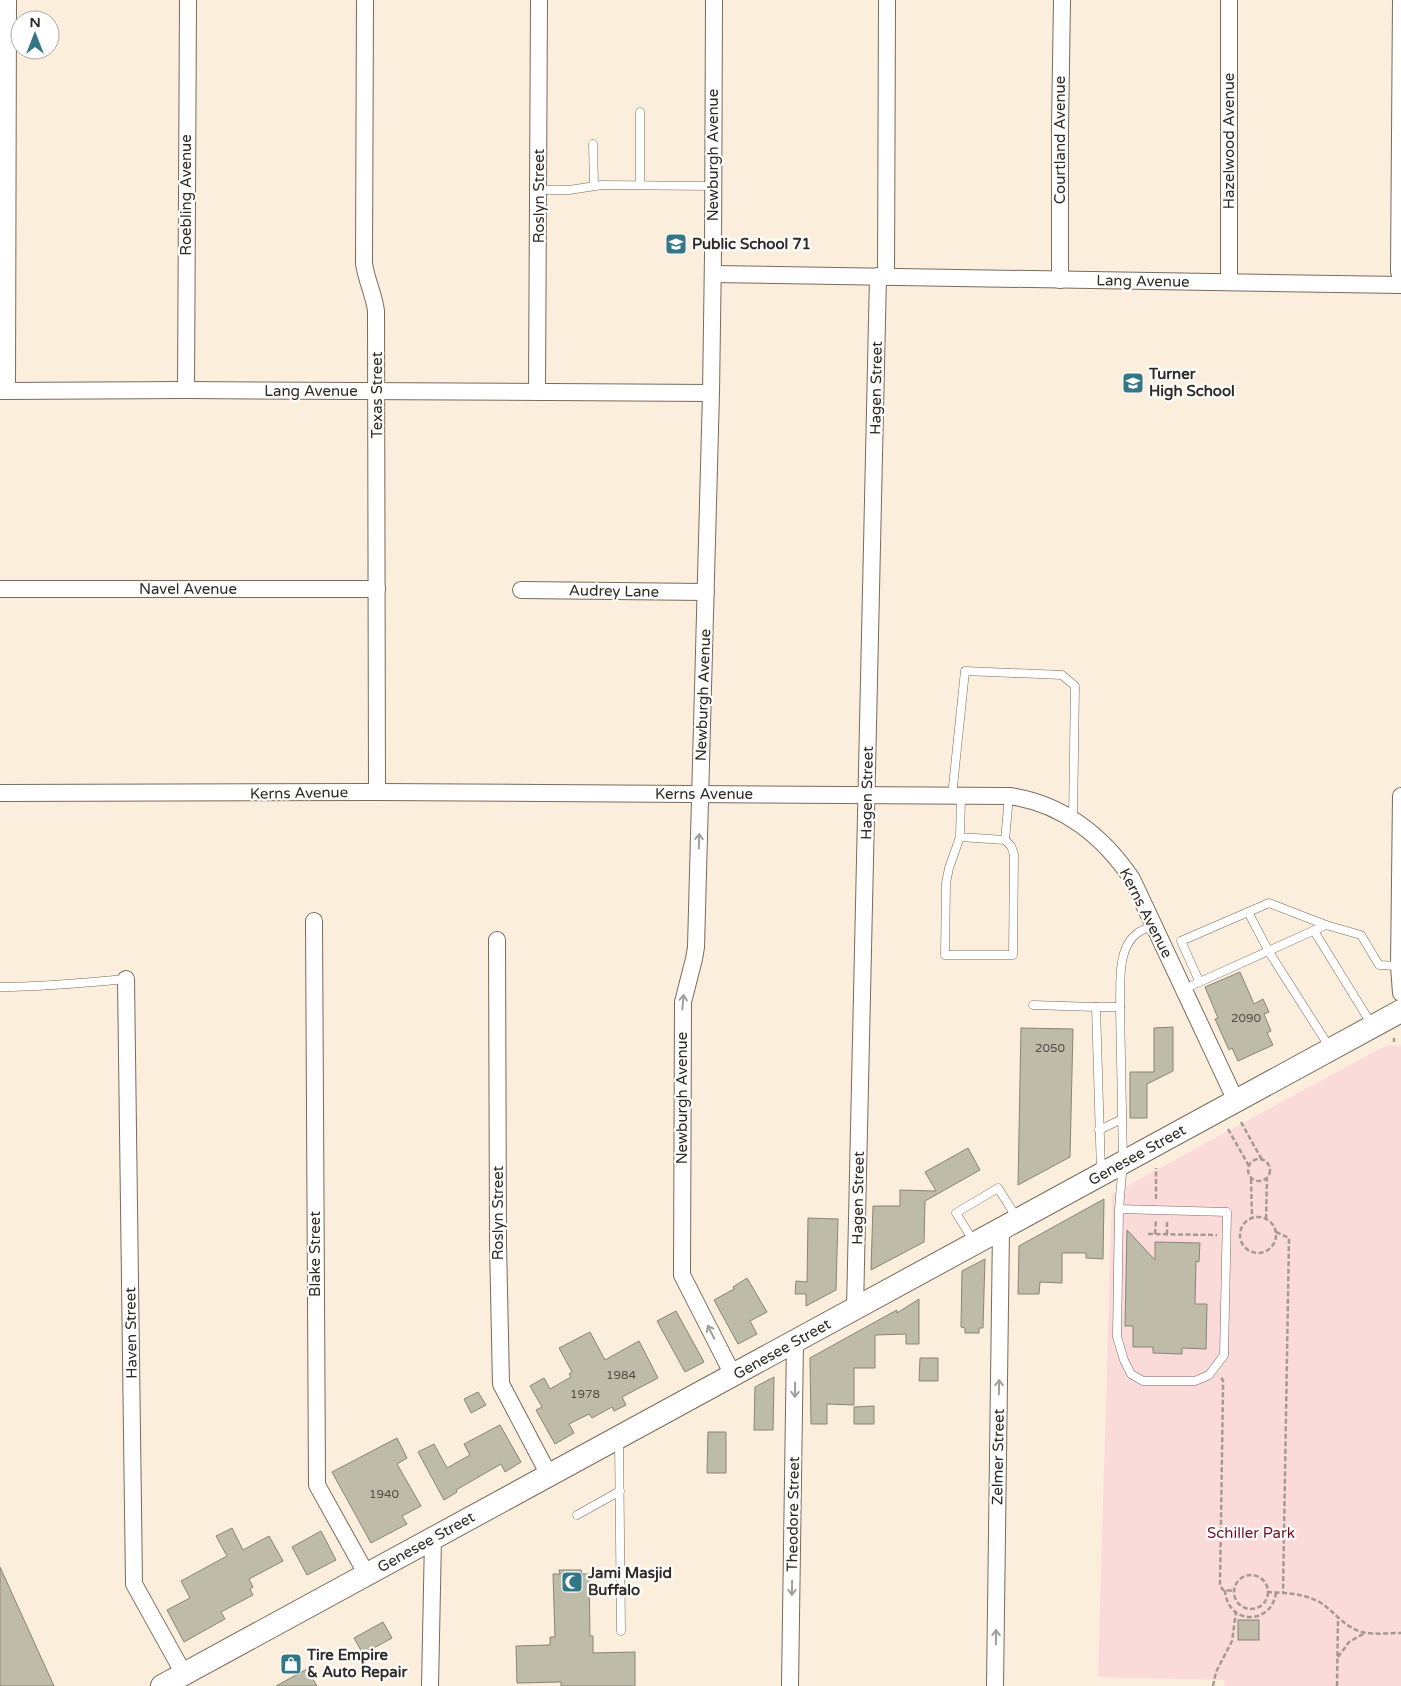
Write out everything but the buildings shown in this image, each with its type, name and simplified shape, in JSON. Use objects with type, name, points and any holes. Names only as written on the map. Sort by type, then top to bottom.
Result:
[{"type":"main road","name":"Genesee Street","points":[[162,1686],[1123,1162],[1238,1111],[1331,1050],[1401,1011]]},
{"type":"street","points":[[4,391],[8,0]]},
{"type":"street","name":"Roebling Avenue","points":[[186,390],[188,0]]},
{"type":"street","name":"Texas Street","points":[[365,0],[364,262],[366,276],[374,296],[376,311],[378,792]]},
{"type":"street","name":"Roslyn Street","points":[[537,392],[539,0]]},
{"type":"street","name":"Newburgh Avenue","points":[[714,0],[713,274],[701,794],[696,947],[683,1002],[682,1275],[733,1375]]},
{"type":"street","name":"Hagen Street","points":[[855,1309],[882,277],[887,0]]},
{"type":"street","name":"Courtland Avenue","points":[[1060,280],[1062,0]]},
{"type":"street","name":"Hazelwood Avenue","points":[[1229,0],[1229,282]]},
{"type":"street","points":[[1401,0],[1399,271],[1401,279]]},
{"type":"street","name":"Lang Avenue","points":[[713,274],[1401,285]]},
{"type":"street","name":"Lang Avenue","points":[[4,391],[186,390],[711,393]]},
{"type":"street","name":"Navel Avenue","points":[[0,589],[376,589]]},
{"type":"street","name":"Audrey Lane","points":[[521,590],[706,592]]},
{"type":"street","name":"Kerns Avenue","points":[[0,793],[378,792],[1009,796],[1028,800],[1051,808],[1087,828],[1104,843],[1132,879],[1184,989],[1238,1111]]},
{"type":"street","points":[[1401,796],[1399,966],[1401,993]]},
{"type":"street","name":"Blake Street","points":[[314,921],[317,1485],[367,1575]]},
{"type":"street","name":"Roslyn Street","points":[[497,940],[498,1234],[501,1384],[549,1475]]},
{"type":"street","name":"Haven Street","points":[[126,979],[134,1584],[184,1674]]},
{"type":"street","name":"Zelmer Street","points":[[995,1686],[1010,1224]]},
{"type":"street","name":"Theodore Street","points":[[790,1686],[796,1341]]},
{"type":"street","points":[[430,1686],[433,1538]]},
{"type":"lane","points":[[640,112],[640,186]]},
{"type":"lane","points":[[593,144],[594,186]]},
{"type":"lane","points":[[539,190],[569,190],[594,186],[713,186]]},
{"type":"lane","points":[[960,836],[1005,840],[1011,846],[1014,854],[1013,955],[945,955],[946,883],[960,836],[956,796],[965,671],[1062,675],[1075,686],[1072,819]]},
{"type":"lane","points":[[1005,840],[1009,796]]},
{"type":"lane","points":[[1165,950],[1181,941],[1269,903],[1326,925],[1361,935],[1379,965],[1399,966]]},
{"type":"lane","points":[[1248,912],[1269,952],[1331,1050]]},
{"type":"lane","points":[[1184,989],[1326,925]]},
{"type":"lane","points":[[1119,1209],[1227,1212],[1224,1355],[1210,1375],[1195,1381],[1143,1381],[1131,1374],[1124,1360],[1117,1337],[1119,1209],[1123,1162],[1121,965],[1127,947],[1138,932],[1154,926]]},
{"type":"lane","points":[[1314,931],[1373,1026]]},
{"type":"lane","points":[[1181,941],[1199,982]]},
{"type":"lane","points":[[0,987],[42,987],[126,979]]},
{"type":"lane","points":[[1033,1005],[1120,1007]]},
{"type":"lane","points":[[1096,1007],[1101,1174]]},
{"type":"lane","points":[[1099,1130],[1122,1119]]},
{"type":"lane","points":[[975,1243],[956,1213],[998,1188],[1010,1224]]},
{"type":"lane","points":[[620,1437],[621,1631]]},
{"type":"lane","points":[[577,1515],[620,1491]]},
{"type":"path","points":[[1238,1111],[1262,1160],[1270,1167],[1267,1178],[1266,1219]]},
{"type":"path","points":[[1228,1129],[1249,1166]]},
{"type":"path","points":[[1252,1218],[1249,1166],[1254,1160],[1262,1160]]},
{"type":"path","points":[[1156,1168],[1156,1203]]},
{"type":"path","points":[[1251,1178],[1261,1181],[1267,1178]]},
{"type":"path","points":[[1155,1234],[1156,1218]]},
{"type":"path","points":[[1252,1218],[1266,1219],[1272,1223],[1276,1232],[1274,1243],[1266,1251],[1258,1252],[1248,1249],[1242,1243],[1240,1232],[1243,1225],[1252,1218]]},
{"type":"path","points":[[1167,1220],[1167,1234]]},
{"type":"path","points":[[1276,1232],[1289,1238],[1283,1593]]},
{"type":"path","points":[[1148,1234],[1219,1235]]},
{"type":"path","points":[[1223,1380],[1220,1584],[1223,1590],[1225,1590],[1228,1603],[1236,1612],[1247,1617],[1259,1615],[1268,1610],[1274,1602],[1276,1592]]},
{"type":"path","points":[[1253,1576],[1265,1583],[1267,1597],[1262,1605],[1249,1609],[1236,1602],[1234,1590],[1239,1580],[1243,1577],[1253,1576]]},
{"type":"path","points":[[1225,1590],[1234,1590]]},
{"type":"path","points":[[1267,1592],[1301,1594],[1314,1599],[1348,1626],[1366,1633],[1401,1633]]},
{"type":"path","points":[[1247,1617],[1249,1609]]},
{"type":"path","points":[[1213,1686],[1216,1672],[1232,1641],[1236,1612]]},
{"type":"path","points":[[1337,1686],[1338,1618]]},
{"type":"path","points":[[1338,1659],[1349,1642],[1366,1633]]},
{"type":"green space","name":"Schiller Park","points":[[1390,1045],[1401,1046],[1401,1686],[1224,1686],[1225,1680],[1098,1677],[1112,1194],[1381,1048]]},
{"type":"place","name":"Public School 71","points":[[676,244]]},
{"type":"place","name":"Turner High School","points":[[1133,383]]},
{"type":"place","name":"Jami Masjid Buffalo","points":[[572,1582]]},
{"type":"place","name":"Tire Empire & Auto Repair","points":[[291,1664]]}]
